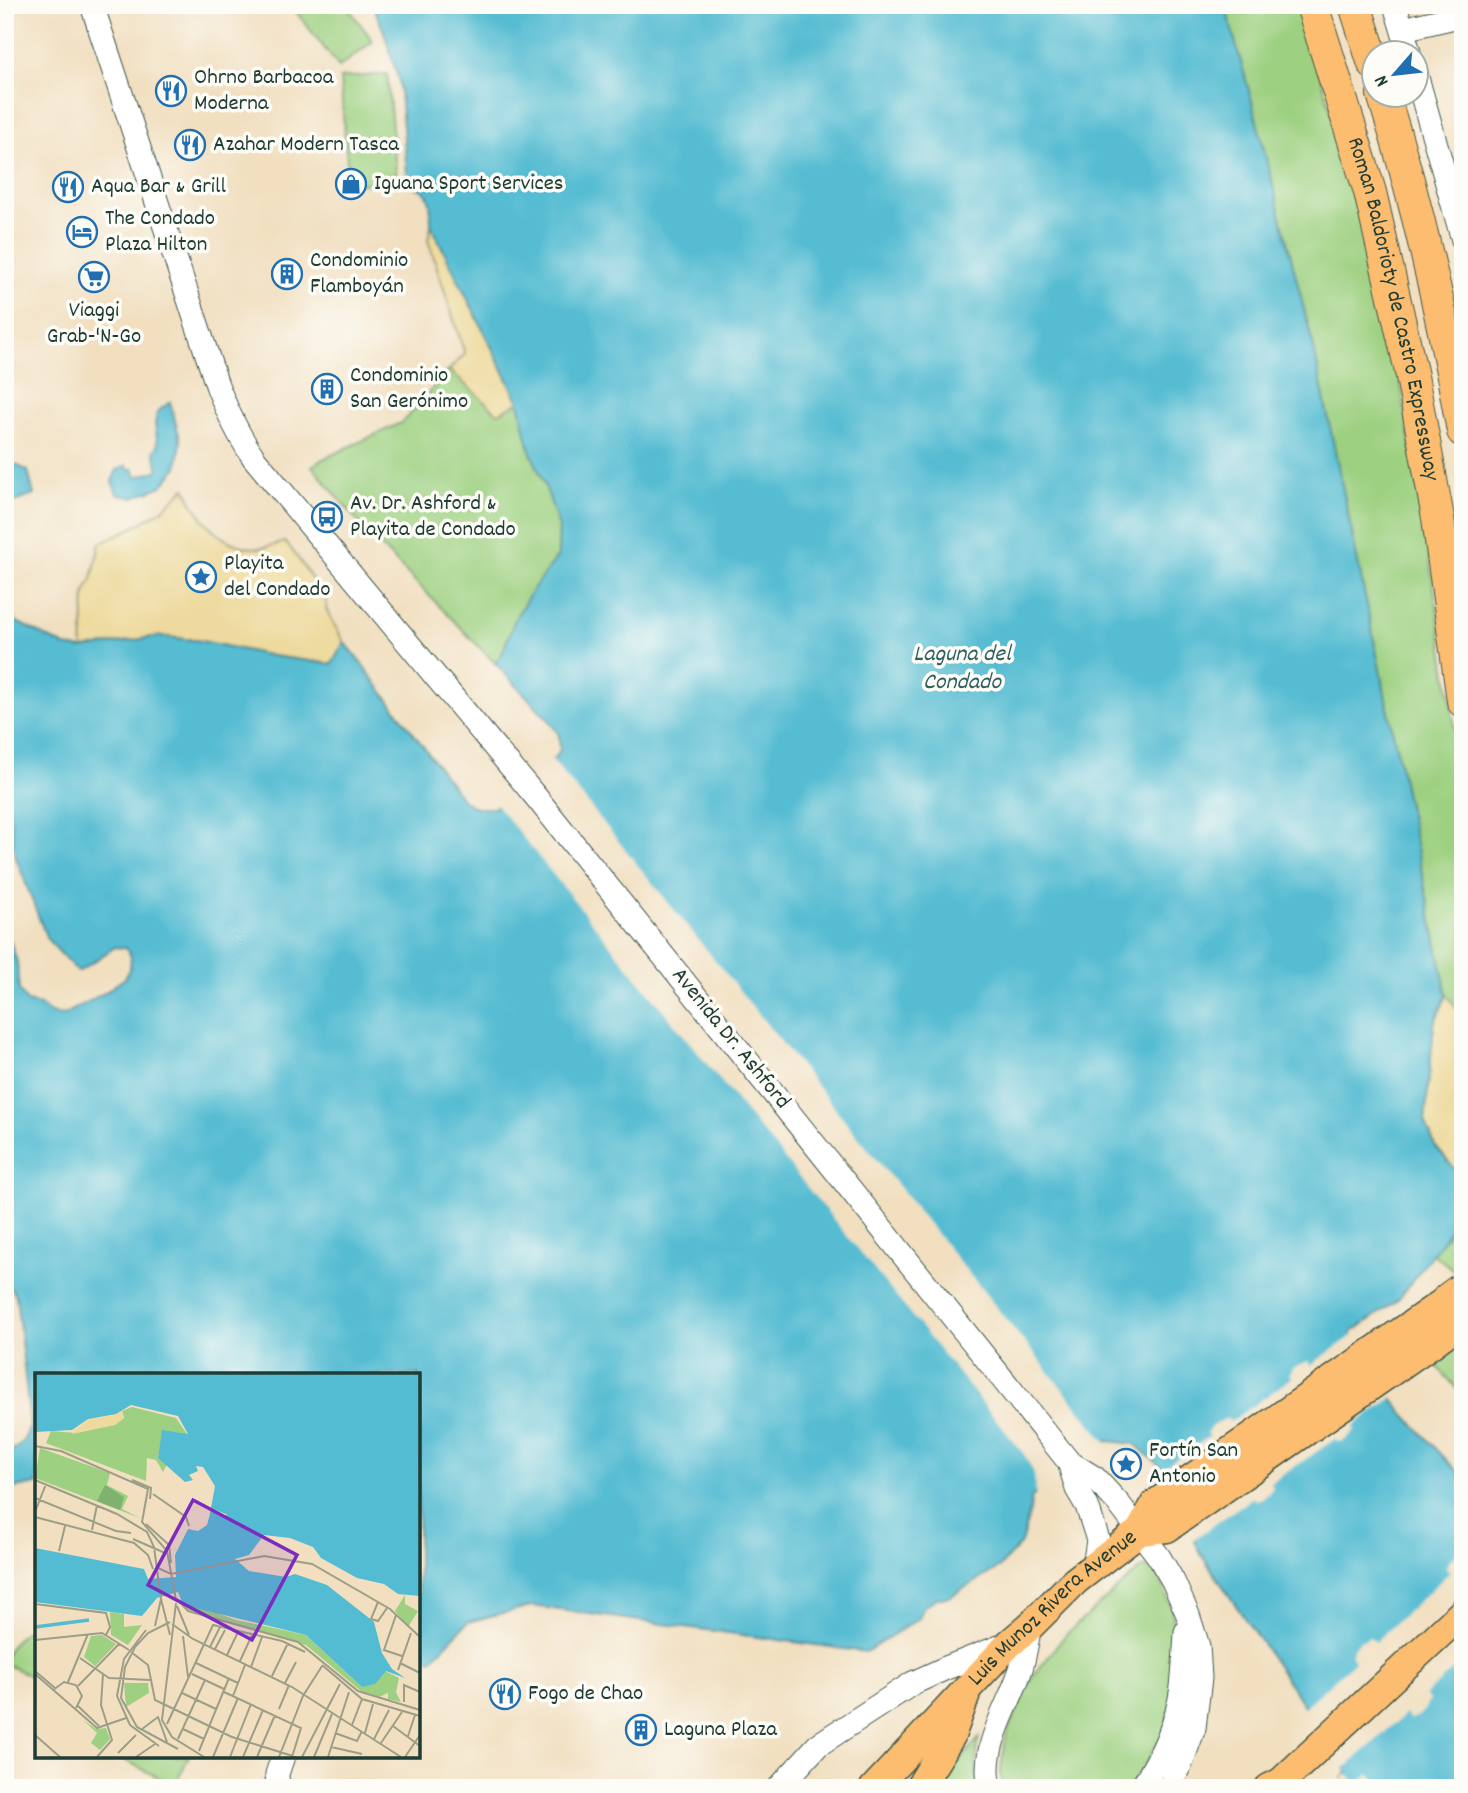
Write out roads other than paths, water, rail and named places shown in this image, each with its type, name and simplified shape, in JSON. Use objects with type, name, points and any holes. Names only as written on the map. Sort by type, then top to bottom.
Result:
[{"type":"highway","name":"Roman Baldorioty de Castro Expressway","points":[[1312,5],[1370,192],[1412,376],[1438,518],[1463,701]]},
{"type":"highway","points":[[1355,5],[1366,38]]},
{"type":"highway","name":"Roman Baldorioty de Castro Expressway","points":[[1388,108],[1424,239],[1463,431]]},
{"type":"main road","name":"Luis Munoz Rivera Avenue","points":[[874,1788],[970,1685],[1075,1581],[1458,1302]]},
{"type":"main road","points":[[1275,1786],[1463,1612]]},
{"type":"main road","points":[[919,1788],[951,1736],[970,1685]]},
{"type":"street","name":"Avenida Dr. Ashford","points":[[92,5],[226,409],[254,458],[544,808],[1069,1462],[1095,1478],[1119,1504],[1154,1521],[1198,1646],[1200,1678],[1194,1728],[1169,1788]]},
{"type":"street","points":[[1395,5],[1405,38]]},
{"type":"street","points":[[1403,29],[1463,15]]},
{"type":"street","points":[[1426,108],[1463,240]]},
{"type":"street","points":[[1069,1462],[1098,1540],[1094,1567]]},
{"type":"street","points":[[1141,1788],[1158,1762],[1172,1725],[1182,1688],[1188,1615]]},
{"type":"street","points":[[779,1788],[818,1745],[913,1683],[1020,1635],[1021,1667],[1009,1702],[994,1733],[990,1759],[990,1788]]},
{"type":"street","points":[[278,1788],[277,1774],[281,1758]]},
{"type":"water","name":"Laguna del Condado","points":[[373,5],[1225,5],[1314,349],[1447,995],[1434,1023],[1425,1121],[1435,1146],[1457,1172],[1463,1189],[1461,1215],[1399,1299],[1351,1333],[1398,1407],[1463,1478],[1463,1788],[1350,1788],[1342,1778],[1347,1773],[1345,1761],[1326,1738],[1201,1554],[1161,1467],[1135,1444],[1108,1441],[1094,1446],[1069,1462],[1031,1498],[1021,1543],[1000,1567],[949,1597],[937,1598],[924,1606],[919,1618],[866,1652],[531,1606],[468,1622],[431,1660],[420,1652],[420,1373],[35,1373],[35,1484],[5,1490],[5,1453],[22,1442],[30,1423],[16,1296],[11,1288],[5,1287],[5,926],[17,962],[19,990],[27,1002],[40,1005],[50,1013],[64,1015],[104,993],[125,978],[131,956],[125,948],[115,947],[78,972],[47,939],[15,855],[5,776],[5,603],[15,621],[65,646],[82,649],[159,636],[332,664],[344,642],[463,800],[476,808],[494,808],[551,762],[560,750],[559,735],[548,719],[495,663],[502,654],[516,617],[558,556],[559,527],[530,450],[519,402],[431,225],[429,198],[422,190],[408,185],[399,81]]},
{"type":"water","points":[[170,402],[181,442],[177,467],[162,486],[132,498],[117,494],[112,481],[117,470],[127,465],[128,470],[133,468],[136,477],[159,470],[154,451],[158,446],[155,424],[157,412]]},
{"type":"water","points":[[13,463],[28,471],[34,495],[5,505],[5,473]]},
{"type":"place","name":"Ohrno Barbacoa Moderna","points":[[171,91]]},
{"type":"place","name":"Azahar Modern Tasca","points":[[190,145]]},
{"type":"place","name":"Iguana Sport Services","points":[[351,184]]},
{"type":"place","name":"Aqua Bar & Grill","points":[[68,187]]},
{"type":"place","name":"The Condado Plaza Hilton","points":[[82,232]]},
{"type":"place","name":"Condominio Flamboyán","points":[[287,274]]},
{"type":"place","name":"Viaggi Grab-'N-Go","points":[[94,277]]},
{"type":"place","name":"Condominio San Gerónimo","points":[[327,389]]},
{"type":"place","name":"Av. Dr. Ashford & Playita de Condado","points":[[327,517]]},
{"type":"place","name":"Playita del Condado","points":[[201,577]]},
{"type":"place","name":"Fortín San Antonio","points":[[1126,1464]]},
{"type":"place","name":"Fogo de Chao","points":[[505,1694]]},
{"type":"place","name":"Laguna Plaza","points":[[641,1730]]}]
